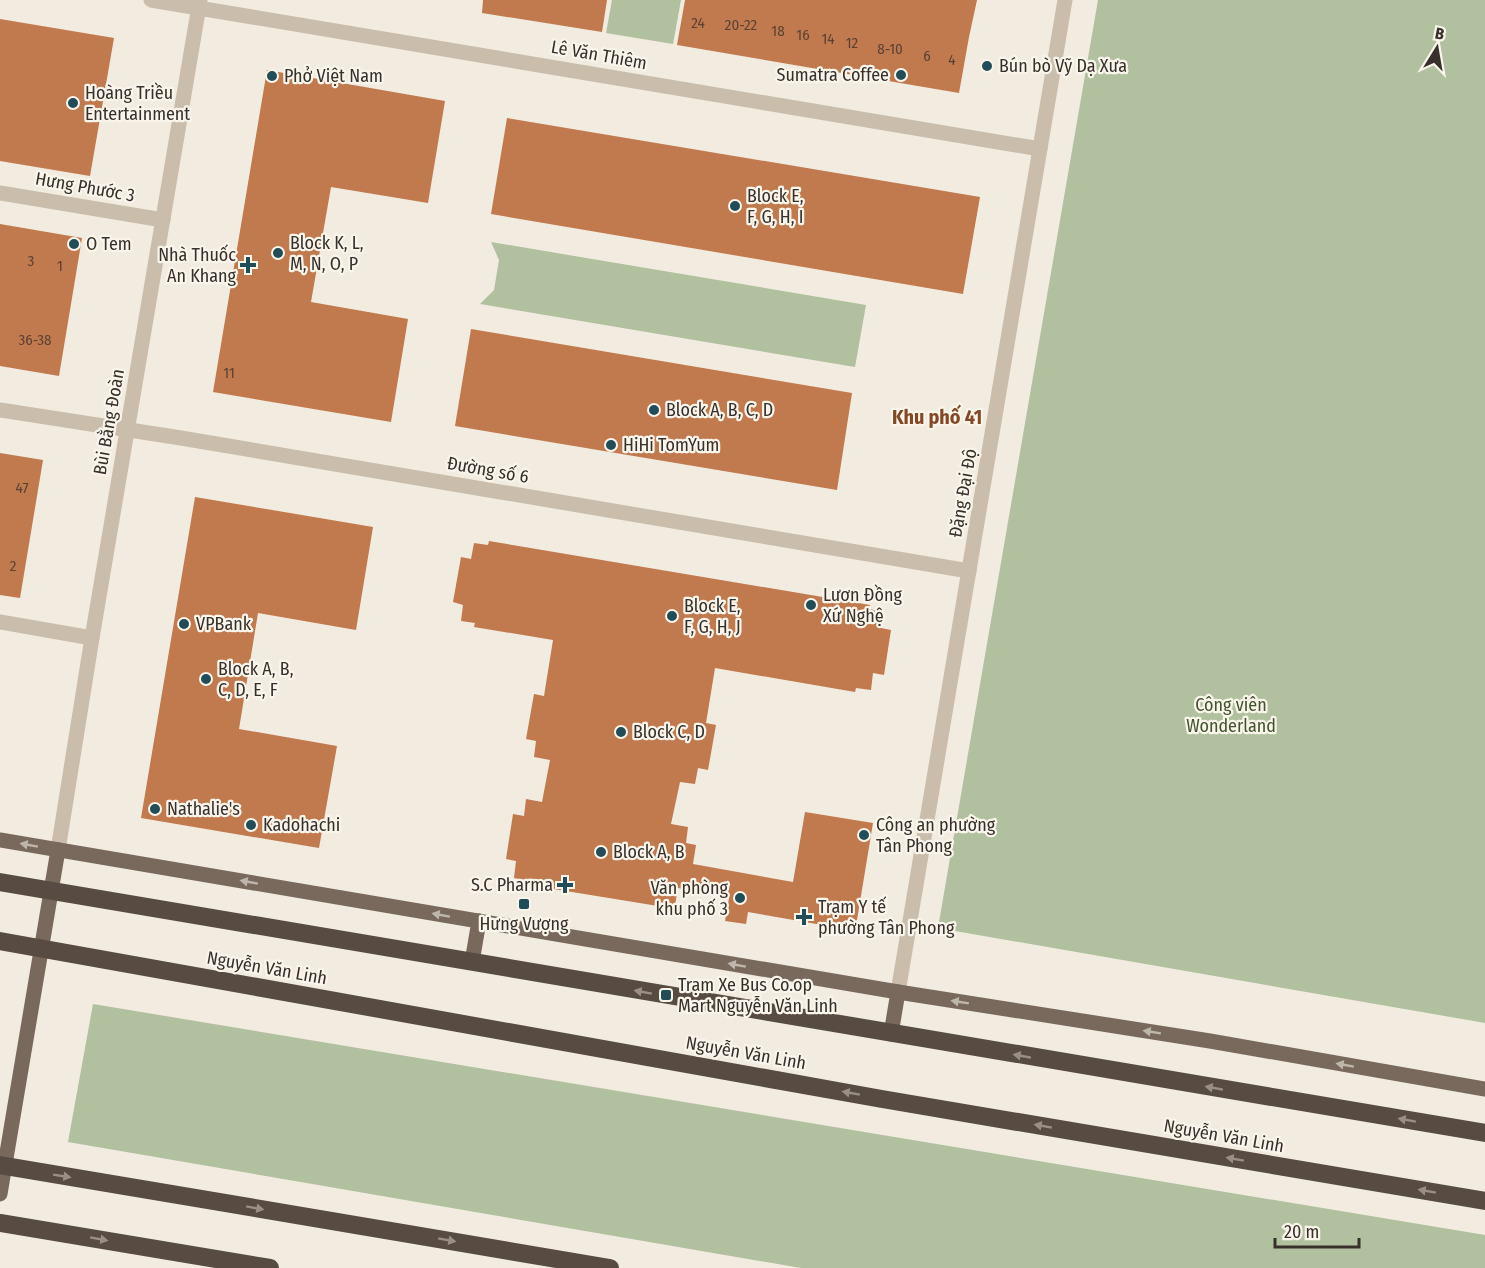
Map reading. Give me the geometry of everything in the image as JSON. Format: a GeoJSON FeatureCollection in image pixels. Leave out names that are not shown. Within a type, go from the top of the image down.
{"type":"FeatureCollection","features":[{"type":"Feature","properties":{"kind":"highway"},"geometry":{"type":"LineString","coordinates":[[0,882],[1485,1133]]}},
{"type":"Feature","properties":{"kind":"highway","name":"Nguyễn Văn Linh"},"geometry":{"type":"LineString","coordinates":[[0,941],[882,1099],[1485,1201]]}},
{"type":"Feature","properties":{"kind":"highway"},"geometry":{"type":"LineString","coordinates":[[2,1166],[610,1268]]}},
{"type":"Feature","properties":{"kind":"highway"},"geometry":{"type":"LineString","coordinates":[[0,1223],[270,1268]]}},
{"type":"Feature","properties":{"kind":"main road"},"geometry":{"type":"LineString","coordinates":[[0,840],[898,992],[1210,1041],[1485,1089]]}},
{"type":"Feature","properties":{"kind":"main road"},"geometry":{"type":"LineString","coordinates":[[0,1194],[2,1166],[58,850]]}},
{"type":"Feature","properties":{"kind":"main road"},"geometry":{"type":"LineString","coordinates":[[472,962],[479,921]]}},
{"type":"Feature","properties":{"kind":"main road"},"geometry":{"type":"LineString","coordinates":[[891,1034],[898,992]]}},
{"type":"Feature","properties":{"kind":"street","name":"Lê Văn Thiêm"},"geometry":{"type":"LineString","coordinates":[[152,0],[199,4],[1040,149]]}},
{"type":"Feature","properties":{"kind":"street","name":"Đặng Đại Độ"},"geometry":{"type":"LineString","coordinates":[[898,992],[1065,0]]}},
{"type":"Feature","properties":{"kind":"street","name":"Bùi Bằng Đoàn"},"geometry":{"type":"LineString","coordinates":[[58,850],[199,4]]}},
{"type":"Feature","properties":{"kind":"street","name":"Hưng Phước 3"},"geometry":{"type":"LineString","coordinates":[[0,193],[163,220]]}},
{"type":"Feature","properties":{"kind":"street","name":"Đường số 6"},"geometry":{"type":"LineString","coordinates":[[0,410],[969,571]]}},
{"type":"Feature","properties":{"kind":"street"},"geometry":{"type":"LineString","coordinates":[[0,622],[92,638]]}},
{"type":"Feature","properties":{"kind":"green space"},"geometry":{"type":"Polygon","coordinates":[[[612,0],[681,0],[673,44],[606,33],[612,0]]]}},
{"type":"Feature","properties":{"kind":"green space","name":"Công viên Wonderland"},"geometry":{"type":"Polygon","coordinates":[[[1098,0],[1485,0],[1485,1023],[938,928],[1098,0]]]}},
{"type":"Feature","properties":{"kind":"green space"},"geometry":{"type":"Polygon","coordinates":[[[491,242],[866,305],[855,367],[480,304],[494,290],[499,260],[491,242]]]}},
{"type":"Feature","properties":{"kind":"green space"},"geometry":{"type":"Polygon","coordinates":[[[93,1004],[1485,1235],[1485,1268],[801,1268],[68,1142],[93,1004]]]}},
{"type":"Feature","properties":{"kind":"building"},"geometry":{"type":"Polygon","coordinates":[[[483,0],[607,0],[602,32],[482,13],[483,0]]]}},
{"type":"Feature","properties":{"kind":"building"},"geometry":{"type":"Polygon","coordinates":[[[685,0],[977,0],[959,93],[677,45],[685,0]]]}},
{"type":"Feature","properties":{"kind":"building","name":"Hoàng Triều Entertainment"},"geometry":{"type":"Polygon","coordinates":[[[0,19],[114,38],[90,176],[0,161],[0,19]]]}},
{"type":"Feature","properties":{"kind":"building","name":"Block K, L, M, N, O, P"},"geometry":{"type":"Polygon","coordinates":[[[267,70],[445,101],[428,203],[331,187],[311,302],[408,319],[391,422],[213,392],[267,70]]]}},
{"type":"Feature","properties":{"kind":"building","name":"Block E, F, G, H, I"},"geometry":{"type":"Polygon","coordinates":[[[507,118],[980,197],[963,294],[491,214],[507,118]]]}},
{"type":"Feature","properties":{"kind":"building"},"geometry":{"type":"Polygon","coordinates":[[[0,224],[82,238],[59,376],[0,366],[0,224]]]}},
{"type":"Feature","properties":{"kind":"building","name":"Block A, B, C, D"},"geometry":{"type":"Polygon","coordinates":[[[471,329],[852,393],[837,490],[455,426],[471,329]]]}},
{"type":"Feature","properties":{"kind":"building"},"geometry":{"type":"Polygon","coordinates":[[[0,453],[43,460],[20,598],[0,595],[0,453]]]}},
{"type":"Feature","properties":{"kind":"building","name":"Block A, B, C, D, E, F"},"geometry":{"type":"Polygon","coordinates":[[[195,497],[373,527],[356,630],[258,613],[239,729],[337,746],[319,848],[141,818],[195,497]]]}},
{"type":"Feature","properties":{"kind":"building"},"geometry":{"type":"Polygon","coordinates":[[[489,541],[870,605],[869,609],[884,612],[881,628],[891,630],[884,675],[873,673],[871,690],[856,688],[855,692],[715,668],[706,723],[716,725],[708,770],[698,768],[695,784],[680,782],[671,824],[688,827],[686,843],[696,845],[693,864],[793,882],[805,812],[873,823],[857,920],[845,929],[748,912],[746,924],[725,921],[729,898],[678,888],[675,905],[659,902],[658,906],[529,885],[530,881],[514,878],[516,861],[506,859],[513,814],[524,816],[526,799],[542,802],[550,760],[534,757],[536,741],[526,739],[534,694],[544,696],[553,640],[474,627],[475,623],[461,621],[463,605],[453,602],[461,557],[471,559],[474,543],[488,545],[489,541]]]}},
{"type":"Feature","properties":{"kind":"place","name":"Bún bò Vỹ Dạ Xưa"},"geometry":{"type":"Point","coordinates":[987,66]}},
{"type":"Feature","properties":{"kind":"place","name":"Sumatra Coffee"},"geometry":{"type":"Point","coordinates":[901,75]}},
{"type":"Feature","properties":{"kind":"place","name":"Phở Việt Nam"},"geometry":{"type":"Point","coordinates":[272,76]}},
{"type":"Feature","properties":{"kind":"place","name":"Hoàng Triều Entertainment"},"geometry":{"type":"Point","coordinates":[73,103]}},
{"type":"Feature","properties":{"kind":"place","name":"Block E, F, G, H, I"},"geometry":{"type":"Point","coordinates":[735,206]}},
{"type":"Feature","properties":{"kind":"place","name":"O Tem"},"geometry":{"type":"Point","coordinates":[74,244]}},
{"type":"Feature","properties":{"kind":"place","name":"Block K, L, M, N, O, P"},"geometry":{"type":"Point","coordinates":[278,253]}},
{"type":"Feature","properties":{"kind":"place","name":"Nhà Thuốc An Khang"},"geometry":{"type":"Point","coordinates":[248,265]}},
{"type":"Feature","properties":{"kind":"place","name":"Block A, B, C, D"},"geometry":{"type":"Point","coordinates":[654,410]}},
{"type":"Feature","properties":{"kind":"place","name":"HiHi TomYum"},"geometry":{"type":"Point","coordinates":[611,445]}},
{"type":"Feature","properties":{"kind":"place","name":"Lươn Đồng Xứ Nghệ"},"geometry":{"type":"Point","coordinates":[811,605]}},
{"type":"Feature","properties":{"kind":"place","name":"Block E, F, G, H, J"},"geometry":{"type":"Point","coordinates":[672,616]}},
{"type":"Feature","properties":{"kind":"place","name":"VPBank"},"geometry":{"type":"Point","coordinates":[184,624]}},
{"type":"Feature","properties":{"kind":"place","name":"Block A, B, C, D, E, F"},"geometry":{"type":"Point","coordinates":[206,679]}},
{"type":"Feature","properties":{"kind":"place","name":"Block C, D"},"geometry":{"type":"Point","coordinates":[621,732]}},
{"type":"Feature","properties":{"kind":"place","name":"Nathalie's"},"geometry":{"type":"Point","coordinates":[155,809]}},
{"type":"Feature","properties":{"kind":"place","name":"Kadohachi"},"geometry":{"type":"Point","coordinates":[251,825]}},
{"type":"Feature","properties":{"kind":"place","name":"Công an phường Tân Phong"},"geometry":{"type":"Point","coordinates":[864,835]}},
{"type":"Feature","properties":{"kind":"place","name":"Block A, B"},"geometry":{"type":"Point","coordinates":[601,852]}},
{"type":"Feature","properties":{"kind":"place","name":"S.C Pharma"},"geometry":{"type":"Point","coordinates":[565,885]}},
{"type":"Feature","properties":{"kind":"place","name":"Văn phòng khu phố 3"},"geometry":{"type":"Point","coordinates":[740,898]}},
{"type":"Feature","properties":{"kind":"place","name":"Hưng Vượng"},"geometry":{"type":"Point","coordinates":[524,904]}},
{"type":"Feature","properties":{"kind":"place","name":"Trạm Y tế phường Tân Phong"},"geometry":{"type":"Point","coordinates":[804,917]}},
{"type":"Feature","properties":{"kind":"place","name":"Trạm Xe Bus Co.op Mart Nguyễn Văn Linh"},"geometry":{"type":"Point","coordinates":[666,995]}},
{"type":"Feature","properties":{"kind":"district","name":"Khu phố 41"},"geometry":{"type":"Point","coordinates":[937,417]}}]}
